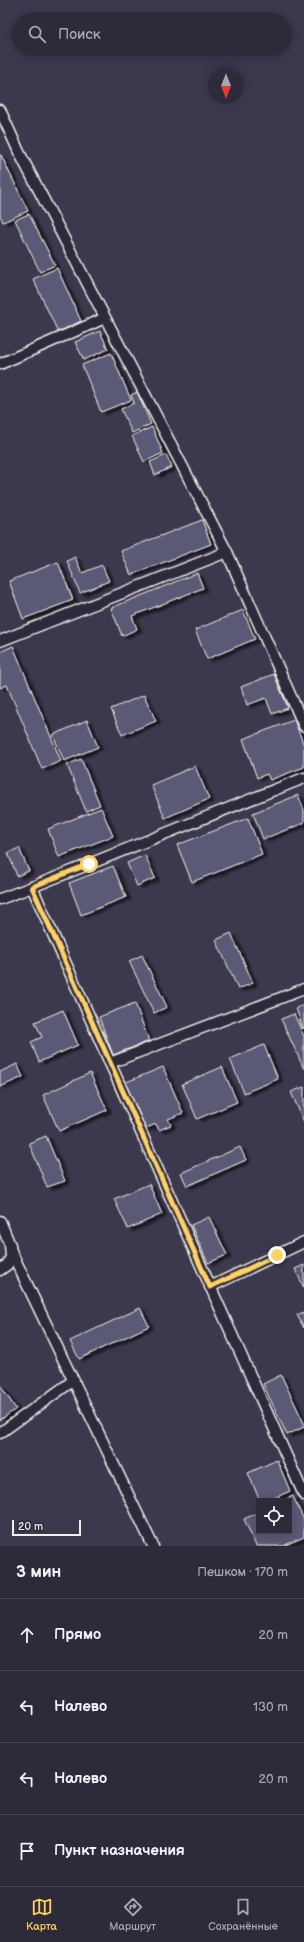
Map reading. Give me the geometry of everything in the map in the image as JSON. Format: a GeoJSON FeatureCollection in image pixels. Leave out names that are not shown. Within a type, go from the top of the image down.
{"type":"FeatureCollection","features":[{"type":"Feature","properties":{"kind":"lane"},"geometry":{"type":"LineString","coordinates":[[0,111],[19,152],[227,552],[304,726]]}},
{"type":"Feature","properties":{"kind":"lane"},"geometry":{"type":"LineString","coordinates":[[0,364],[105,318]]}},
{"type":"Feature","properties":{"kind":"lane"},"geometry":{"type":"LineString","coordinates":[[0,641],[227,552]]}},
{"type":"Feature","properties":{"kind":"lane"},"geometry":{"type":"LineString","coordinates":[[0,899],[304,778]]}},
{"type":"Feature","properties":{"kind":"lane"},"geometry":{"type":"LineString","coordinates":[[32,887],[210,1287],[300,1474],[304,1495]]}},
{"type":"Feature","properties":{"kind":"lane"},"geometry":{"type":"LineString","coordinates":[[110,1063],[304,990]]}},
{"type":"Feature","properties":{"kind":"lane"},"geometry":{"type":"LineString","coordinates":[[0,1221],[11,1251],[74,1380],[152,1546]]}},
{"type":"Feature","properties":{"kind":"lane"},"geometry":{"type":"LineString","coordinates":[[210,1287],[304,1242]]}},
{"type":"Feature","properties":{"kind":"lane"},"geometry":{"type":"LineString","coordinates":[[0,1270],[7,1265],[11,1251]]}},
{"type":"Feature","properties":{"kind":"lane"},"geometry":{"type":"LineString","coordinates":[[0,1433],[74,1380]]}},
{"type":"Feature","properties":{"kind":"building"},"geometry":{"type":"Polygon","coordinates":[[[0,155],[28,211],[3,222],[0,215],[0,155]]]}},
{"type":"Feature","properties":{"kind":"building"},"geometry":{"type":"Polygon","coordinates":[[[29,214],[55,265],[40,272],[15,220],[29,214]]]}},
{"type":"Feature","properties":{"kind":"building"},"geometry":{"type":"Polygon","coordinates":[[[57,268],[81,321],[58,332],[33,279],[57,268]]]}},
{"type":"Feature","properties":{"kind":"building"},"geometry":{"type":"Polygon","coordinates":[[[100,331],[108,349],[84,360],[75,342],[100,331]]]}},
{"type":"Feature","properties":{"kind":"building"},"geometry":{"type":"Polygon","coordinates":[[[111,353],[131,400],[101,412],[82,365],[111,353]]]}},
{"type":"Feature","properties":{"kind":"building"},"geometry":{"type":"Polygon","coordinates":[[[137,392],[151,424],[132,433],[121,409],[134,403],[131,395],[137,392]]]}},
{"type":"Feature","properties":{"kind":"building"},"geometry":{"type":"Polygon","coordinates":[[[152,427],[163,453],[144,462],[132,436],[152,427]]]}},
{"type":"Feature","properties":{"kind":"building"},"geometry":{"type":"Polygon","coordinates":[[[166,455],[172,467],[155,475],[150,462],[166,455]]]}},
{"type":"Feature","properties":{"kind":"building"},"geometry":{"type":"Polygon","coordinates":[[[202,520],[211,544],[131,575],[121,551],[202,520]]]}},
{"type":"Feature","properties":{"kind":"building"},"geometry":{"type":"Polygon","coordinates":[[[75,557],[82,573],[102,565],[109,581],[80,593],[67,561],[75,557]]]}},
{"type":"Feature","properties":{"kind":"building"},"geometry":{"type":"Polygon","coordinates":[[[58,562],[73,600],[23,619],[9,581],[58,562]]]}},
{"type":"Feature","properties":{"kind":"building"},"geometry":{"type":"Polygon","coordinates":[[[197,573],[203,588],[132,616],[137,629],[122,636],[111,608],[197,573]]]}},
{"type":"Feature","properties":{"kind":"building"},"geometry":{"type":"Polygon","coordinates":[[[243,610],[255,639],[207,659],[195,630],[243,610]]]}},
{"type":"Feature","properties":{"kind":"building"},"geometry":{"type":"Polygon","coordinates":[[[13,646],[61,761],[42,769],[7,685],[0,688],[0,652],[13,646]]]}},
{"type":"Feature","properties":{"kind":"building"},"geometry":{"type":"Polygon","coordinates":[[[274,674],[288,708],[272,714],[266,698],[247,705],[241,687],[274,674]]]}},
{"type":"Feature","properties":{"kind":"building"},"geometry":{"type":"Polygon","coordinates":[[[144,695],[156,721],[122,735],[111,709],[144,695]]]}},
{"type":"Feature","properties":{"kind":"building"},"geometry":{"type":"Polygon","coordinates":[[[87,720],[98,747],[64,761],[53,735],[87,720]]]}},
{"type":"Feature","properties":{"kind":"building"},"geometry":{"type":"Polygon","coordinates":[[[294,720],[304,745],[304,767],[270,780],[267,774],[257,778],[243,739],[294,720]]]}},
{"type":"Feature","properties":{"kind":"building"},"geometry":{"type":"Polygon","coordinates":[[[81,759],[100,805],[86,811],[67,765],[81,759]]]}},
{"type":"Feature","properties":{"kind":"building"},"geometry":{"type":"Polygon","coordinates":[[[195,766],[209,799],[165,818],[151,785],[195,766]]]}},
{"type":"Feature","properties":{"kind":"building"},"geometry":{"type":"Polygon","coordinates":[[[298,795],[304,810],[304,823],[263,839],[253,813],[298,795]]]}},
{"type":"Feature","properties":{"kind":"building"},"geometry":{"type":"Polygon","coordinates":[[[101,808],[113,836],[59,857],[48,829],[101,808]]]}},
{"type":"Feature","properties":{"kind":"building"},"geometry":{"type":"Polygon","coordinates":[[[248,818],[262,854],[192,882],[177,845],[248,818]]]}},
{"type":"Feature","properties":{"kind":"building"},"geometry":{"type":"Polygon","coordinates":[[[19,848],[29,871],[17,876],[8,853],[19,848]]]}},
{"type":"Feature","properties":{"kind":"building"},"geometry":{"type":"Polygon","coordinates":[[[145,855],[155,878],[137,886],[127,863],[145,855]]]}},
{"type":"Feature","properties":{"kind":"building"},"geometry":{"type":"Polygon","coordinates":[[[113,866],[126,897],[81,915],[69,883],[113,866]]]}},
{"type":"Feature","properties":{"kind":"building"},"geometry":{"type":"Polygon","coordinates":[[[231,933],[253,983],[238,989],[216,940],[231,933]]]}},
{"type":"Feature","properties":{"kind":"building"},"geometry":{"type":"Polygon","coordinates":[[[142,955],[167,1007],[154,1013],[129,961],[142,955]]]}},
{"type":"Feature","properties":{"kind":"building"},"geometry":{"type":"Polygon","coordinates":[[[135,1003],[149,1041],[113,1055],[99,1017],[135,1003]]]}},
{"type":"Feature","properties":{"kind":"building"},"geometry":{"type":"Polygon","coordinates":[[[304,1005],[304,1028],[303,1029],[296,1008],[304,1005]]]}},
{"type":"Feature","properties":{"kind":"building"},"geometry":{"type":"Polygon","coordinates":[[[63,1010],[78,1045],[39,1062],[31,1042],[42,1037],[35,1022],[63,1010]]]}},
{"type":"Feature","properties":{"kind":"building"},"geometry":{"type":"Polygon","coordinates":[[[294,1014],[304,1036],[304,1069],[281,1019],[294,1014]]]}},
{"type":"Feature","properties":{"kind":"building"},"geometry":{"type":"Polygon","coordinates":[[[264,1045],[278,1079],[244,1093],[230,1059],[264,1045]]]}},
{"type":"Feature","properties":{"kind":"building"},"geometry":{"type":"Polygon","coordinates":[[[17,1064],[23,1077],[0,1087],[0,1072],[17,1064]]]}},
{"type":"Feature","properties":{"kind":"building"},"geometry":{"type":"Polygon","coordinates":[[[163,1067],[183,1113],[168,1119],[171,1125],[159,1130],[156,1124],[144,1129],[124,1083],[163,1067]]]}},
{"type":"Feature","properties":{"kind":"building"},"geometry":{"type":"Polygon","coordinates":[[[222,1067],[237,1102],[197,1119],[182,1084],[222,1067]]]}},
{"type":"Feature","properties":{"kind":"building"},"geometry":{"type":"Polygon","coordinates":[[[90,1073],[107,1110],[59,1131],[43,1095],[90,1073]]]}},
{"type":"Feature","properties":{"kind":"building"},"geometry":{"type":"Polygon","coordinates":[[[304,1087],[304,1122],[291,1092],[304,1087]]]}},
{"type":"Feature","properties":{"kind":"building"},"geometry":{"type":"Polygon","coordinates":[[[46,1136],[65,1181],[47,1187],[29,1143],[46,1136]]]}},
{"type":"Feature","properties":{"kind":"building"},"geometry":{"type":"Polygon","coordinates":[[[240,1147],[246,1160],[187,1186],[181,1173],[240,1147]]]}},
{"type":"Feature","properties":{"kind":"building"},"geometry":{"type":"Polygon","coordinates":[[[149,1184],[162,1214],[128,1229],[114,1199],[149,1184]]]}},
{"type":"Feature","properties":{"kind":"building"},"geometry":{"type":"Polygon","coordinates":[[[209,1217],[227,1255],[208,1263],[191,1225],[209,1217]]]}},
{"type":"Feature","properties":{"kind":"building"},"geometry":{"type":"Polygon","coordinates":[[[304,1265],[304,1288],[295,1269],[304,1265]]]}},
{"type":"Feature","properties":{"kind":"building"},"geometry":{"type":"Polygon","coordinates":[[[140,1308],[149,1326],[79,1359],[70,1341],[140,1308]]]}},
{"type":"Feature","properties":{"kind":"building"},"geometry":{"type":"Polygon","coordinates":[[[304,1312],[304,1328],[297,1315],[304,1312]]]}},
{"type":"Feature","properties":{"kind":"building"},"geometry":{"type":"Polygon","coordinates":[[[281,1375],[304,1423],[304,1427],[287,1435],[263,1384],[281,1375]]]}},
{"type":"Feature","properties":{"kind":"building"},"geometry":{"type":"Polygon","coordinates":[[[0,1385],[16,1409],[0,1420],[0,1385]]]}},
{"type":"Feature","properties":{"kind":"building"},"geometry":{"type":"Polygon","coordinates":[[[277,1460],[290,1491],[275,1498],[259,1498],[248,1473],[277,1460]]]}},
{"type":"Feature","properties":{"kind":"building"},"geometry":{"type":"Polygon","coordinates":[[[293,1496],[304,1520],[304,1537],[283,1546],[256,1546],[244,1519],[256,1513],[256,1534],[292,1534],[292,1498],[289,1498],[293,1496]]]}},
{"type":"Feature","properties":{"kind":"route"},"geometry":{"type":"LineString","coordinates":[[89,864],[32,887],[210,1287],[277,1255]]}}]}
